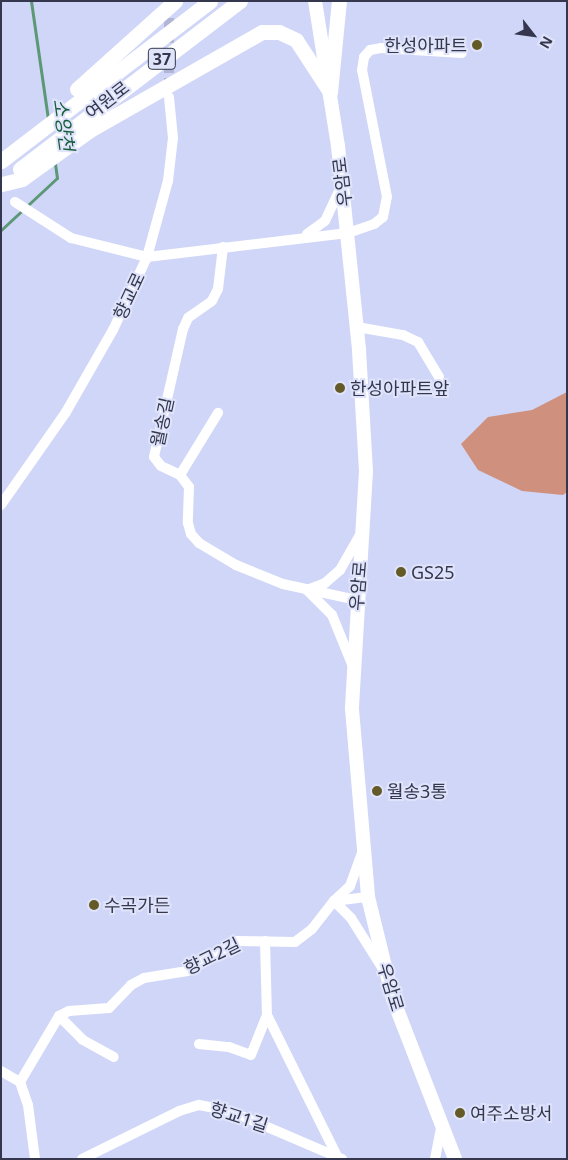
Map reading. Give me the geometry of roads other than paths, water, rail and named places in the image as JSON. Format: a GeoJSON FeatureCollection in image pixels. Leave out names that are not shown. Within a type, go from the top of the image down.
{"type":"FeatureCollection","features":[{"type":"Feature","properties":{"kind":"highway"},"geometry":{"type":"LineString","coordinates":[[1,160],[14,144],[78,94],[175,1]]}},
{"type":"Feature","properties":{"kind":"highway","name":"여원로"},"geometry":{"type":"LineString","coordinates":[[78,94],[210,1]]}},
{"type":"Feature","properties":{"kind":"highway","name":"여원로"},"geometry":{"type":"LineString","coordinates":[[2,184],[87,124],[240,1]]}},
{"type":"Feature","properties":{"kind":"highway"},"geometry":{"type":"LineString","coordinates":[[330,92],[339,1]]}},
{"type":"Feature","properties":{"kind":"highway"},"geometry":{"type":"LineString","coordinates":[[87,124],[262,32],[270,31],[288,35],[302,46],[330,92]]}},
{"type":"Feature","properties":{"kind":"main road","name":"우암로"},"geometry":{"type":"LineString","coordinates":[[315,1],[330,92],[348,233],[357,327],[366,471],[353,666],[352,709],[368,896],[384,970],[456,1159]]}},
{"type":"Feature","properties":{"kind":"street","name":"향교로"},"geometry":{"type":"LineString","coordinates":[[1,505],[36,458],[76,395],[113,330],[147,257],[298,237],[348,233],[374,224],[387,207],[377,136],[362,70],[364,58],[370,50],[381,48],[462,53]]}},
{"type":"Feature","properties":{"kind":"street"},"geometry":{"type":"LineString","coordinates":[[15,202],[61,233],[147,257],[169,171],[173,138],[169,98]]}},
{"type":"Feature","properties":{"kind":"street"},"geometry":{"type":"LineString","coordinates":[[298,237],[315,231],[325,221],[342,184]]}},
{"type":"Feature","properties":{"kind":"street","name":"월송길"},"geometry":{"type":"LineString","coordinates":[[180,475],[161,466],[154,457],[183,329],[188,318],[212,301],[218,289],[223,247]]}},
{"type":"Feature","properties":{"kind":"street"},"geometry":{"type":"LineString","coordinates":[[357,327],[403,335],[418,342],[439,378]]}},
{"type":"Feature","properties":{"kind":"street"},"geometry":{"type":"LineString","coordinates":[[218,412],[180,475],[191,495],[188,522],[191,534],[200,543],[236,565],[307,590],[357,600]]}},
{"type":"Feature","properties":{"kind":"street"},"geometry":{"type":"LineString","coordinates":[[307,590],[325,583],[340,570],[363,527]]}},
{"type":"Feature","properties":{"kind":"street"},"geometry":{"type":"LineString","coordinates":[[307,590],[332,615],[353,666]]}},
{"type":"Feature","properties":{"kind":"street","name":"향교2길"},"geometry":{"type":"LineString","coordinates":[[59,1016],[78,1009],[108,1008],[132,984],[144,978],[187,971],[236,941],[295,942],[304,938],[334,901],[350,886],[363,847]]}},
{"type":"Feature","properties":{"kind":"street"},"geometry":{"type":"LineString","coordinates":[[334,901],[368,896]]}},
{"type":"Feature","properties":{"kind":"street"},"geometry":{"type":"LineString","coordinates":[[334,901],[351,918],[384,970]]}},
{"type":"Feature","properties":{"kind":"street"},"geometry":{"type":"LineString","coordinates":[[199,1044],[229,1047],[251,1055],[267,1015],[265,941]]}},
{"type":"Feature","properties":{"kind":"street"},"geometry":{"type":"LineString","coordinates":[[267,1015],[339,1158]]}},
{"type":"Feature","properties":{"kind":"street"},"geometry":{"type":"LineString","coordinates":[[20,1082],[59,1016],[83,1040],[114,1057]]}},
{"type":"Feature","properties":{"kind":"street"},"geometry":{"type":"LineString","coordinates":[[1,1071],[20,1082],[28,1105],[35,1159]]}},
{"type":"Feature","properties":{"kind":"street","name":"향교1길"},"geometry":{"type":"LineString","coordinates":[[82,1159],[179,1111],[199,1105],[230,1111],[339,1158]]}},
{"type":"Feature","properties":{"kind":"street"},"geometry":{"type":"LineString","coordinates":[[435,1159],[442,1122]]}},
{"type":"Feature","properties":{"kind":"waterway","name":"소양천"},"geometry":{"type":"LineString","coordinates":[[31,1],[48,119]]}},
{"type":"Feature","properties":{"kind":"waterway","name":"소양천"},"geometry":{"type":"LineString","coordinates":[[1,230],[57,178],[55,163]]}},
{"type":"Feature","properties":{"kind":"tunnel"},"geometry":{"type":"LineString","coordinates":[[169,3],[169,89]]}},
{"type":"Feature","properties":{"kind":"place","name":"한성아파트"},"geometry":{"type":"Point","coordinates":[477,45]}},
{"type":"Feature","properties":{"kind":"place","name":"한성아파트앞"},"geometry":{"type":"Point","coordinates":[340,388]}},
{"type":"Feature","properties":{"kind":"place","name":"GS25"},"geometry":{"type":"Point","coordinates":[401,572]}},
{"type":"Feature","properties":{"kind":"place","name":"월송3통"},"geometry":{"type":"Point","coordinates":[377,791]}},
{"type":"Feature","properties":{"kind":"place","name":"수곡가든"},"geometry":{"type":"Point","coordinates":[94,905]}},
{"type":"Feature","properties":{"kind":"place","name":"여주소방서"},"geometry":{"type":"Point","coordinates":[460,1113]}}]}
